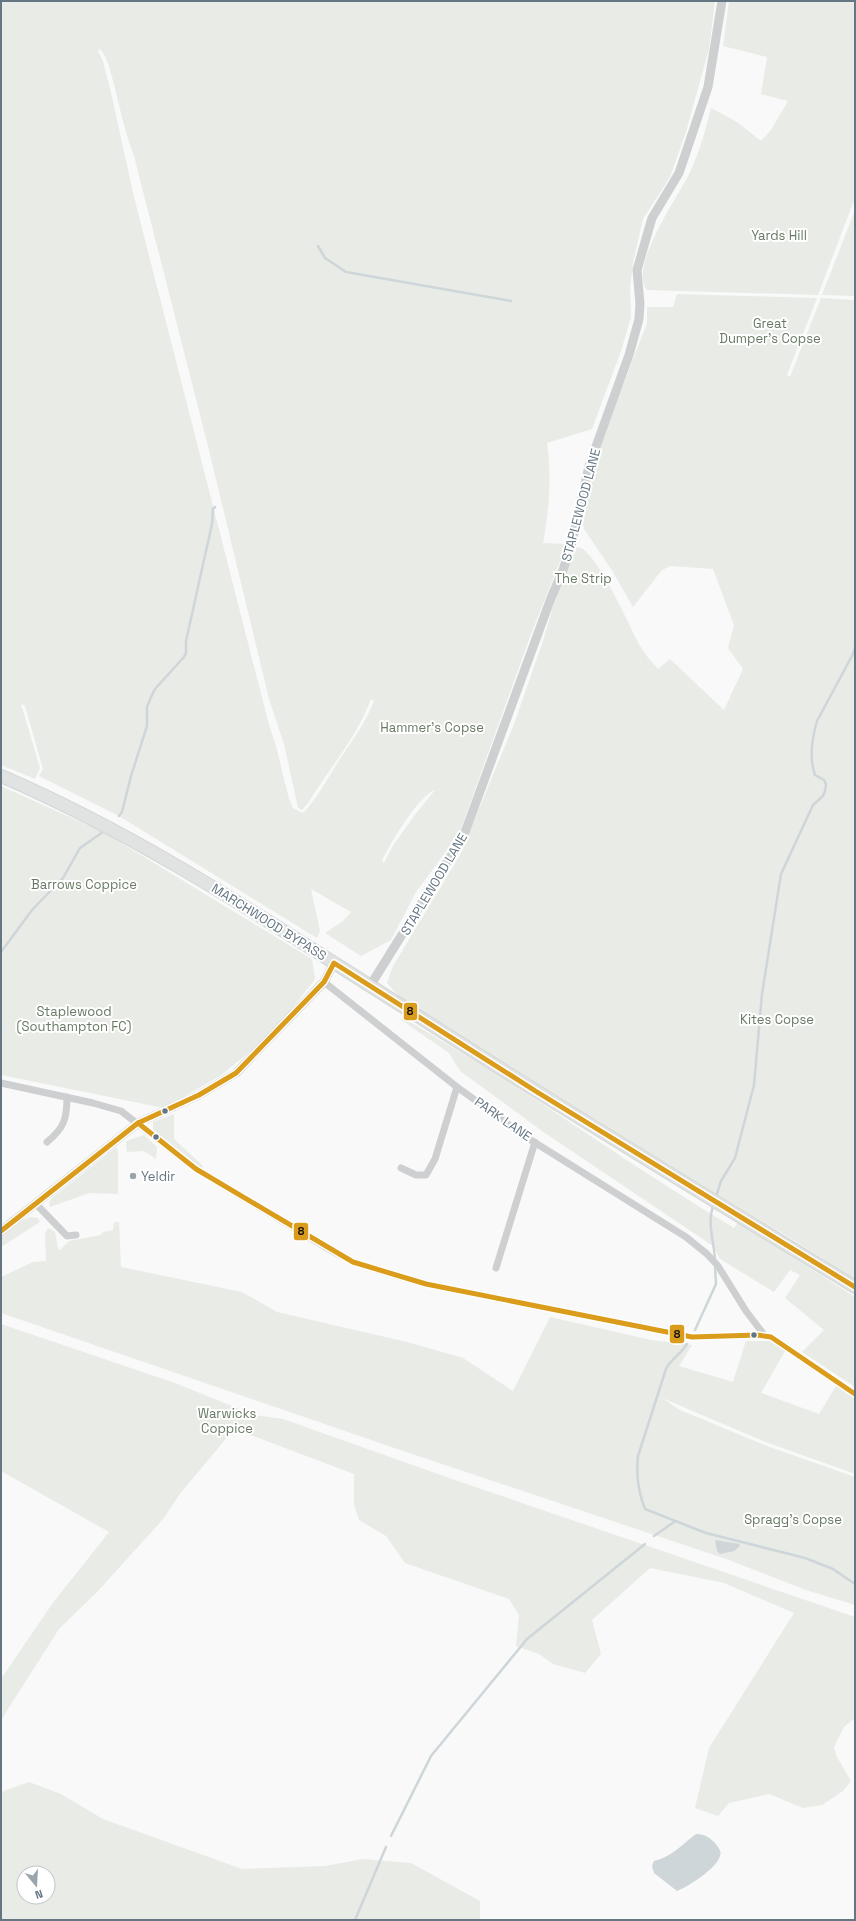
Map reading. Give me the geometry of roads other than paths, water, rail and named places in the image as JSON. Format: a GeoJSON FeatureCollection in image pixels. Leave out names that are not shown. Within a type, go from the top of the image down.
{"type":"FeatureCollection","features":[{"type":"Feature","properties":{"kind":"main road","name":"MARCHWOOD BYPASS"},"geometry":{"type":"LineString","coordinates":[[1,776],[37,791],[124,836],[212,886],[537,1092],[855,1287]]}},
{"type":"Feature","properties":{"kind":"street","name":"STAPLEWOOD LANE"},"geometry":{"type":"LineString","coordinates":[[370,986],[464,836],[551,598],[563,570],[574,535],[589,466],[629,355],[639,320],[640,304],[637,270],[652,218],[679,173],[708,87],[722,1]]}},
{"type":"Feature","properties":{"kind":"street"},"geometry":{"type":"LineString","coordinates":[[1,1231],[138,1123],[199,1095],[236,1073],[324,982],[334,963]]}},
{"type":"Feature","properties":{"kind":"street","name":"PARK LANE"},"geometry":{"type":"LineString","coordinates":[[324,982],[457,1087],[535,1142],[686,1237],[718,1266],[746,1311],[765,1336]]}},
{"type":"Feature","properties":{"kind":"street"},"geometry":{"type":"LineString","coordinates":[[1,1083],[109,1106],[121,1111],[202,1173],[332,1252],[353,1262],[384,1272],[484,1296],[692,1337],[765,1336],[776,1340],[855,1394]]}},
{"type":"Feature","properties":{"kind":"street"},"geometry":{"type":"LineString","coordinates":[[401,1168],[416,1176],[426,1175],[435,1159],[457,1087]]}},
{"type":"Feature","properties":{"kind":"street"},"geometry":{"type":"LineString","coordinates":[[46,1142],[61,1129],[65,1118],[67,1097]]}},
{"type":"Feature","properties":{"kind":"street"},"geometry":{"type":"LineString","coordinates":[[496,1268],[535,1142]]}},
{"type":"Feature","properties":{"kind":"street"},"geometry":{"type":"LineString","coordinates":[[36,1204],[67,1236],[76,1235]]}},
{"type":"Feature","properties":{"kind":"waterway"},"geometry":{"type":"LineString","coordinates":[[318,246],[325,258],[346,272],[511,301]]}},
{"type":"Feature","properties":{"kind":"waterway"},"geometry":{"type":"LineString","coordinates":[[119,816],[122,812],[131,776],[147,726],[147,707],[151,697],[155,689],[186,653],[186,641],[212,524],[213,509],[215,507]]}},
{"type":"Feature","properties":{"kind":"waterway"},"geometry":{"type":"LineString","coordinates":[[716,1197],[721,1181],[735,1158],[754,1085],[762,994],[781,874],[813,805],[823,796],[825,791],[826,784],[824,780],[815,775],[812,762],[812,748],[815,728],[817,721],[853,654],[855,647]]}},
{"type":"Feature","properties":{"kind":"waterway"},"geometry":{"type":"LineString","coordinates":[[1,952],[32,910],[63,878],[80,848],[103,832]]}},
{"type":"Feature","properties":{"kind":"waterway"},"geometry":{"type":"LineString","coordinates":[[713,1206],[711,1212],[711,1226],[715,1260]]}},
{"type":"Feature","properties":{"kind":"waterway"},"geometry":{"type":"LineString","coordinates":[[695,1330],[716,1284],[715,1267]]}},
{"type":"Feature","properties":{"kind":"waterway"},"geometry":{"type":"LineString","coordinates":[[687,1344],[666,1369],[638,1456],[638,1483],[645,1509],[706,1533],[805,1558],[833,1569],[855,1584]]}},
{"type":"Feature","properties":{"kind":"waterway"},"geometry":{"type":"LineString","coordinates":[[654,1536],[674,1522]]}},
{"type":"Feature","properties":{"kind":"waterway"},"geometry":{"type":"LineString","coordinates":[[391,1836],[431,1756],[527,1639],[645,1544]]}},
{"type":"Feature","properties":{"kind":"waterway"},"geometry":{"type":"LineString","coordinates":[[355,1920],[386,1847]]}},
{"type":"Feature","properties":{"kind":"place","name":"Yeldir"},"geometry":{"type":"Point","coordinates":[133,1176]}},
{"type":"Feature","properties":{"kind":"park label","name":"Yards Hill"},"geometry":{"type":"Point","coordinates":[779,235]}},
{"type":"Feature","properties":{"kind":"park label","name":"Great Dumper's Copse"},"geometry":{"type":"Point","coordinates":[770,330]}},
{"type":"Feature","properties":{"kind":"park label","name":"The Strip"},"geometry":{"type":"Point","coordinates":[583,578]}},
{"type":"Feature","properties":{"kind":"park label","name":"Hammer's Copse"},"geometry":{"type":"Point","coordinates":[432,727]}},
{"type":"Feature","properties":{"kind":"park label","name":"Barrows Coppice"},"geometry":{"type":"Point","coordinates":[84,884]}},
{"type":"Feature","properties":{"kind":"park label","name":"Staplewood (Southampton FC)"},"geometry":{"type":"Point","coordinates":[74,1018]}},
{"type":"Feature","properties":{"kind":"park label","name":"Kites Copse"},"geometry":{"type":"Point","coordinates":[777,1019]}},
{"type":"Feature","properties":{"kind":"park label","name":"Warwicks Coppice"},"geometry":{"type":"Point","coordinates":[227,1420]}},
{"type":"Feature","properties":{"kind":"park label","name":"Spragg's Copse"},"geometry":{"type":"Point","coordinates":[793,1519]}}]}
